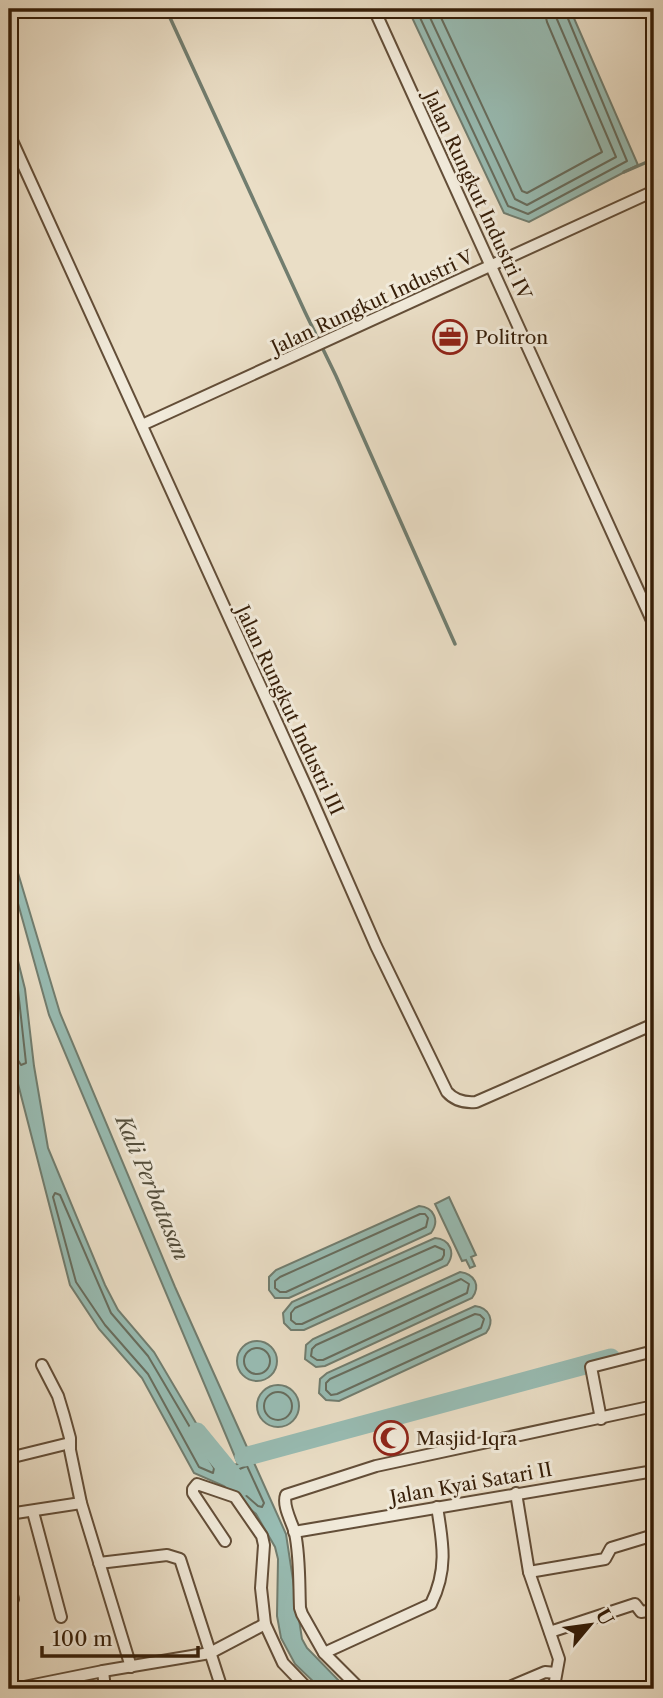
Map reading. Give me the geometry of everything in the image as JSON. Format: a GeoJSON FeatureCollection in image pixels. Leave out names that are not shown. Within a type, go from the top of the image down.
{"type":"FeatureCollection","features":[{"type":"Feature","properties":{"kind":"street","name":"Jalan Rungkut Industri IV"},"geometry":{"type":"LineString","coordinates":[[374,9],[654,625]]}},
{"type":"Feature","properties":{"kind":"street","name":"Jalan Rungkut Industri III"},"geometry":{"type":"LineString","coordinates":[[9,134],[382,958],[447,1093],[456,1100],[468,1103],[486,1099],[654,1024]]}},
{"type":"Feature","properties":{"kind":"street","name":"Jalan Rungkut Industri V"},"geometry":{"type":"LineString","coordinates":[[142,425],[654,191]]}},
{"type":"Feature","properties":{"kind":"street"},"geometry":{"type":"LineString","coordinates":[[601,1419],[590,1367],[654,1351]]}},
{"type":"Feature","properties":{"kind":"street"},"geometry":{"type":"LineString","coordinates":[[42,1365],[58,1396],[70,1438],[81,1503],[131,1667]]}},
{"type":"Feature","properties":{"kind":"street"},"geometry":{"type":"LineString","coordinates":[[360,1689],[324,1653],[300,1608],[298,1557],[294,1532],[284,1501],[286,1495],[376,1466],[654,1406]]}},
{"type":"Feature","properties":{"kind":"street"},"geometry":{"type":"LineString","coordinates":[[9,1458],[70,1443]]}},
{"type":"Feature","properties":{"kind":"street","name":"Jalan Kyai Satari II"},"geometry":{"type":"LineString","coordinates":[[294,1532],[654,1471]]}},
{"type":"Feature","properties":{"kind":"street"},"geometry":{"type":"LineString","coordinates":[[225,1541],[193,1493],[197,1484],[235,1497],[262,1536],[264,1545],[261,1588],[265,1624],[284,1663],[308,1689]]}},
{"type":"Feature","properties":{"kind":"street"},"geometry":{"type":"LineString","coordinates":[[516,1493],[529,1572],[559,1659],[556,1689]]}},
{"type":"Feature","properties":{"kind":"street"},"geometry":{"type":"LineString","coordinates":[[9,1514],[81,1503]]}},
{"type":"Feature","properties":{"kind":"street"},"geometry":{"type":"LineString","coordinates":[[324,1653],[431,1604],[440,1583],[444,1555],[437,1507]]}},
{"type":"Feature","properties":{"kind":"street"},"geometry":{"type":"LineString","coordinates":[[33,1512],[61,1617]]}},
{"type":"Feature","properties":{"kind":"street"},"geometry":{"type":"LineString","coordinates":[[529,1572],[605,1559],[611,1548],[654,1535]]}},
{"type":"Feature","properties":{"kind":"street"},"geometry":{"type":"LineString","coordinates":[[99,1563],[167,1555],[180,1559],[222,1689]]}},
{"type":"Feature","properties":{"kind":"street"},"geometry":{"type":"LineString","coordinates":[[9,1584],[13,1599]]}},
{"type":"Feature","properties":{"kind":"street"},"geometry":{"type":"LineString","coordinates":[[550,1632],[635,1604],[641,1612],[654,1610]]}},
{"type":"Feature","properties":{"kind":"street"},"geometry":{"type":"LineString","coordinates":[[14,1689],[210,1653],[265,1624]]}},
{"type":"Feature","properties":{"kind":"street"},"geometry":{"type":"LineString","coordinates":[[103,1671],[105,1689]]}},
{"type":"Feature","properties":{"kind":"street"},"geometry":{"type":"LineString","coordinates":[[505,1689],[545,1672],[556,1672]]}},
{"type":"Feature","properties":{"kind":"water"},"geometry":{"type":"Polygon","coordinates":[[[408,9],[570,9],[638,165],[529,222],[504,213],[408,9]]]}},
{"type":"Feature","properties":{"kind":"water","name":"Kali Perbatasan"},"geometry":{"type":"Polygon","coordinates":[[[9,843],[60,1013],[175,1287],[286,1534],[302,1639],[307,1648],[347,1689],[321,1689],[295,1664],[281,1638],[277,1616],[278,1559],[275,1547],[256,1514],[224,1486],[194,1473],[142,1378],[99,1329],[70,1285],[9,1049],[9,925],[25,989],[34,1066],[48,1148],[105,1285],[118,1310],[154,1352],[222,1467],[238,1464],[49,1015],[9,871],[9,843]]]}},
{"type":"Feature","properties":{"kind":"water"},"geometry":{"type":"Polygon","coordinates":[[[449,1197],[476,1255],[471,1257],[475,1266],[470,1268],[466,1260],[462,1261],[435,1204],[449,1197]]]}},
{"type":"Feature","properties":{"kind":"water"},"geometry":{"type":"Polygon","coordinates":[[[419,1206],[434,1215],[435,1224],[431,1233],[289,1298],[275,1298],[269,1290],[269,1277],[276,1270],[419,1206]]]}},
{"type":"Feature","properties":{"kind":"water"},"geometry":{"type":"Polygon","coordinates":[[[435,1238],[450,1247],[451,1256],[447,1265],[304,1330],[291,1330],[284,1323],[283,1313],[292,1302],[435,1238]]]}},
{"type":"Feature","properties":{"kind":"water"},"geometry":{"type":"Polygon","coordinates":[[[460,1272],[475,1281],[476,1289],[472,1298],[325,1366],[316,1367],[305,1359],[306,1345],[313,1339],[460,1272]]]}},
{"type":"Feature","properties":{"kind":"water"},"geometry":{"type":"Polygon","coordinates":[[[475,1306],[484,1309],[490,1316],[486,1333],[339,1401],[326,1400],[319,1393],[320,1379],[327,1373],[475,1306]]]}},
{"type":"Feature","properties":{"kind":"water"},"geometry":{"type":"Polygon","coordinates":[[[257,1341],[265,1342],[271,1347],[276,1353],[276,1369],[271,1375],[265,1380],[257,1381],[249,1380],[243,1375],[238,1369],[237,1361],[238,1353],[243,1347],[249,1342],[257,1341]]]}},
{"type":"Feature","properties":{"kind":"water"},"geometry":{"type":"Polygon","coordinates":[[[278,1385],[293,1391],[299,1406],[293,1421],[278,1427],[263,1421],[257,1406],[263,1391],[278,1385]]]}},
{"type":"Feature","properties":{"kind":"waterway"},"geometry":{"type":"LineString","coordinates":[[166,9],[336,376],[455,644]]}},
{"type":"Feature","properties":{"kind":"waterway"},"geometry":{"type":"LineString","coordinates":[[624,172],[654,159]]}},
{"type":"Feature","properties":{"kind":"waterway"},"geometry":{"type":"LineString","coordinates":[[244,1457],[611,1358]]}},
{"type":"Feature","properties":{"kind":"waterway","name":"Kali Perbatasan"},"geometry":{"type":"LineString","coordinates":[[197,1432],[242,1487]]}},
{"type":"Feature","properties":{"kind":"place","name":"Politron"},"geometry":{"type":"Point","coordinates":[450,337]}},
{"type":"Feature","properties":{"kind":"place","name":"Masjid Iqra"},"geometry":{"type":"Point","coordinates":[391,1438]}}]}
